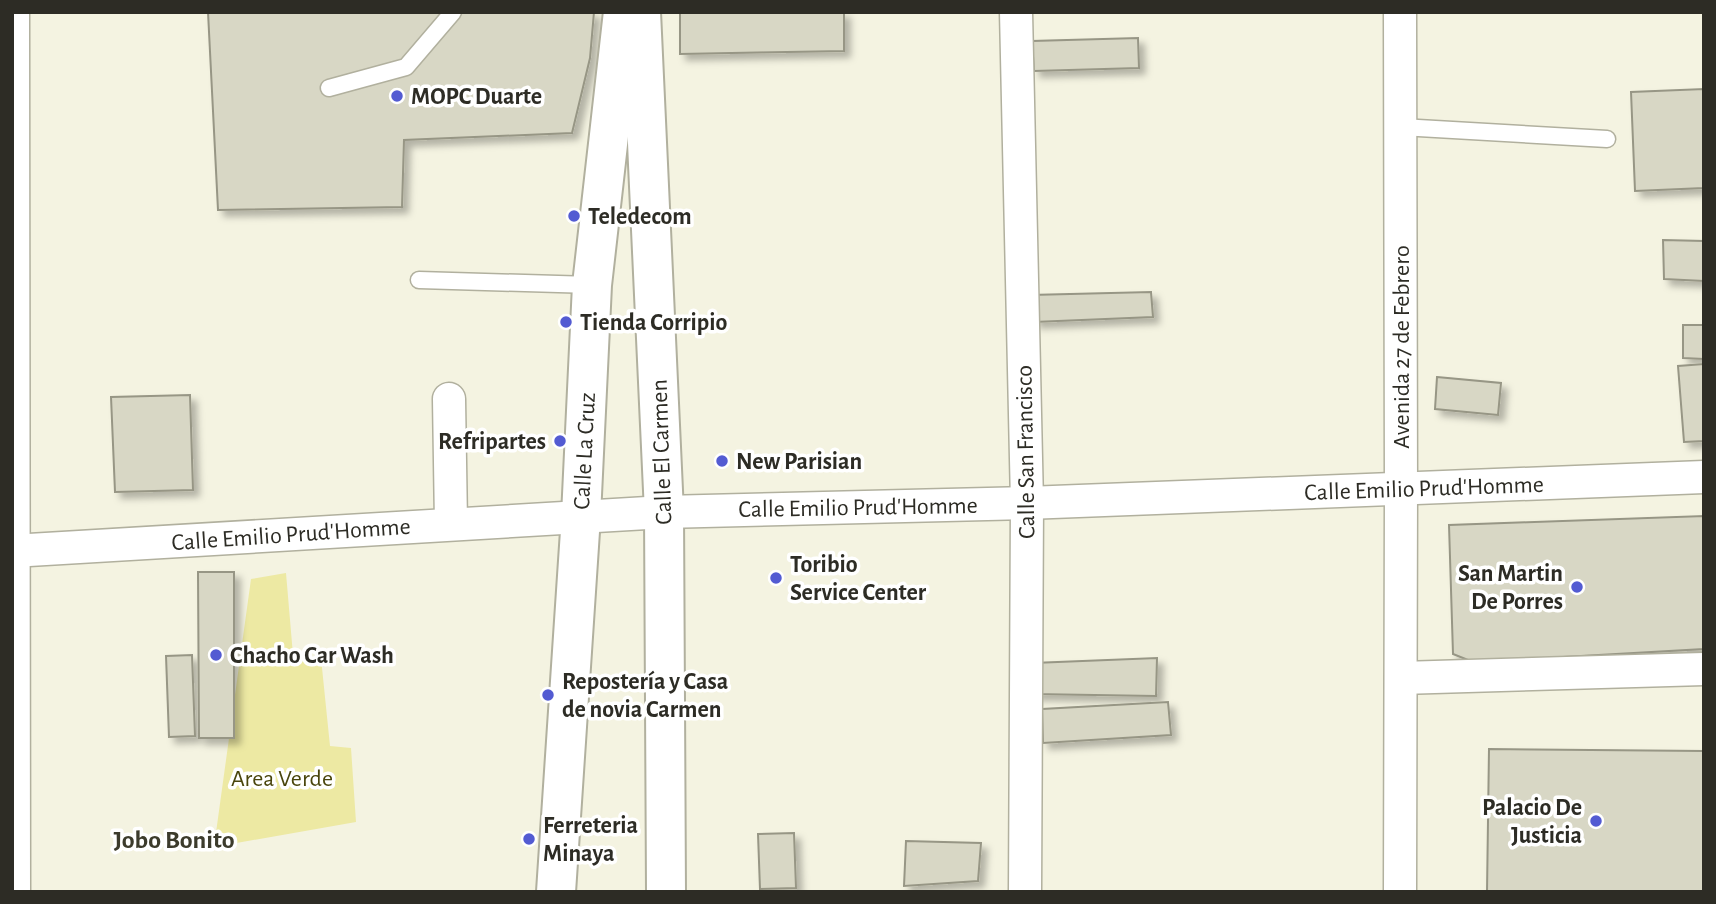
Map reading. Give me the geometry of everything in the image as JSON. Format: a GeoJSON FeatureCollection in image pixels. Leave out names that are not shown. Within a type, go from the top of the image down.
{"type":"FeatureCollection","features":[{"type":"Feature","properties":{"kind":"main road","name":"Calle La Cruz"},"geometry":{"type":"LineString","coordinates":[[556,892],[581,516],[592,285],[623,12]]}},
{"type":"Feature","properties":{"kind":"main road","name":"Calle El Carmen"},"geometry":{"type":"LineString","coordinates":[[641,12],[664,512],[666,892]]}},
{"type":"Feature","properties":{"kind":"street","name":"Calle San Francisco"},"geometry":{"type":"LineString","coordinates":[[1016,12],[1027,503],[1025,892]]}},
{"type":"Feature","properties":{"kind":"street","name":"Avenida 27 de Febrero"},"geometry":{"type":"LineString","coordinates":[[1400,12],[1400,892]]}},
{"type":"Feature","properties":{"kind":"street"},"geometry":{"type":"LineString","coordinates":[[13,22],[14,892]]}},
{"type":"Feature","properties":{"kind":"street"},"geometry":{"type":"LineString","coordinates":[[449,398],[451,524]]}},
{"type":"Feature","properties":{"kind":"street","name":"Calle Emilio Prud'Homme"},"geometry":{"type":"LineString","coordinates":[[12,551],[664,512],[1027,503],[1704,477]]}},
{"type":"Feature","properties":{"kind":"street"},"geometry":{"type":"LineString","coordinates":[[1401,678],[1704,669]]}},
{"type":"Feature","properties":{"kind":"lane"},"geometry":{"type":"LineString","coordinates":[[329,88],[406,67],[453,12]]}},
{"type":"Feature","properties":{"kind":"lane"},"geometry":{"type":"LineString","coordinates":[[1401,127],[1607,139]]}},
{"type":"Feature","properties":{"kind":"lane"},"geometry":{"type":"LineString","coordinates":[[419,280],[592,285]]}},
{"type":"Feature","properties":{"kind":"green space","name":"Area Verde"},"geometry":{"type":"Polygon","coordinates":[[[286,573],[293,655],[321,658],[330,746],[351,748],[356,822],[214,847],[251,579],[286,573]]]}},
{"type":"Feature","properties":{"kind":"building","name":"MOPC Duarte"},"geometry":{"type":"Polygon","coordinates":[[[208,12],[594,12],[590,58],[572,133],[404,140],[402,207],[218,210],[208,12]]]}},
{"type":"Feature","properties":{"kind":"building"},"geometry":{"type":"Polygon","coordinates":[[[680,12],[844,12],[844,51],[680,54],[680,12]]]}},
{"type":"Feature","properties":{"kind":"building"},"geometry":{"type":"Polygon","coordinates":[[[1138,38],[1139,68],[1034,71],[1032,41],[1138,38]]]}},
{"type":"Feature","properties":{"kind":"building"},"geometry":{"type":"Polygon","coordinates":[[[1704,89],[1704,188],[1635,191],[1631,92],[1704,89]]]}},
{"type":"Feature","properties":{"kind":"building"},"geometry":{"type":"Polygon","coordinates":[[[1663,240],[1704,241],[1704,281],[1664,279],[1663,240]]]}},
{"type":"Feature","properties":{"kind":"building"},"geometry":{"type":"Polygon","coordinates":[[[1151,292],[1153,317],[1034,322],[1030,295],[1151,292]]]}},
{"type":"Feature","properties":{"kind":"building"},"geometry":{"type":"Polygon","coordinates":[[[1683,325],[1704,325],[1704,359],[1683,358],[1683,325]]]}},
{"type":"Feature","properties":{"kind":"building"},"geometry":{"type":"Polygon","coordinates":[[[1704,364],[1704,441],[1684,442],[1678,366],[1704,364]]]}},
{"type":"Feature","properties":{"kind":"building"},"geometry":{"type":"Polygon","coordinates":[[[1437,377],[1501,383],[1498,415],[1435,409],[1437,377]]]}},
{"type":"Feature","properties":{"kind":"building"},"geometry":{"type":"Polygon","coordinates":[[[190,395],[193,490],[115,492],[111,397],[190,395]]]}},
{"type":"Feature","properties":{"kind":"building","name":"San Martin De Porres"},"geometry":{"type":"Polygon","coordinates":[[[1704,516],[1704,649],[1473,662],[1453,654],[1449,525],[1704,516]]]}},
{"type":"Feature","properties":{"kind":"building","name":"Chacho Car Wash"},"geometry":{"type":"Polygon","coordinates":[[[198,572],[234,572],[234,738],[199,738],[198,572]]]}},
{"type":"Feature","properties":{"kind":"building"},"geometry":{"type":"Polygon","coordinates":[[[192,655],[195,736],[169,737],[166,656],[192,655]]]}},
{"type":"Feature","properties":{"kind":"building"},"geometry":{"type":"Polygon","coordinates":[[[1157,658],[1156,696],[1033,694],[1033,663],[1157,658]]]}},
{"type":"Feature","properties":{"kind":"building"},"geometry":{"type":"Polygon","coordinates":[[[1168,702],[1171,735],[1043,743],[1042,709],[1168,702]]]}},
{"type":"Feature","properties":{"kind":"building","name":"Palacio De Justicia"},"geometry":{"type":"Polygon","coordinates":[[[1489,749],[1704,751],[1704,892],[1487,892],[1489,749]]]}},
{"type":"Feature","properties":{"kind":"building"},"geometry":{"type":"Polygon","coordinates":[[[794,833],[796,888],[760,889],[758,834],[794,833]]]}},
{"type":"Feature","properties":{"kind":"building"},"geometry":{"type":"Polygon","coordinates":[[[906,841],[981,843],[978,881],[904,886],[906,841]]]}},
{"type":"Feature","properties":{"kind":"place","name":"MOPC Duarte"},"geometry":{"type":"Point","coordinates":[397,96]}},
{"type":"Feature","properties":{"kind":"place","name":"Teledecom"},"geometry":{"type":"Point","coordinates":[574,216]}},
{"type":"Feature","properties":{"kind":"place","name":"Tienda Corripio"},"geometry":{"type":"Point","coordinates":[566,322]}},
{"type":"Feature","properties":{"kind":"place","name":"Refripartes"},"geometry":{"type":"Point","coordinates":[560,441]}},
{"type":"Feature","properties":{"kind":"place","name":"New Parisian"},"geometry":{"type":"Point","coordinates":[722,461]}},
{"type":"Feature","properties":{"kind":"place","name":"Toribio Service Center"},"geometry":{"type":"Point","coordinates":[776,578]}},
{"type":"Feature","properties":{"kind":"place","name":"San Martin De Porres"},"geometry":{"type":"Point","coordinates":[1577,587]}},
{"type":"Feature","properties":{"kind":"place","name":"Chacho Car Wash"},"geometry":{"type":"Point","coordinates":[216,655]}},
{"type":"Feature","properties":{"kind":"place","name":"Repostería y Casa de novia Carmen"},"geometry":{"type":"Point","coordinates":[548,695]}},
{"type":"Feature","properties":{"kind":"place","name":"Palacio De Justicia"},"geometry":{"type":"Point","coordinates":[1596,821]}},
{"type":"Feature","properties":{"kind":"place","name":"Ferreteria Minaya"},"geometry":{"type":"Point","coordinates":[529,839]}},
{"type":"Feature","properties":{"kind":"district","name":"Jobo Bonito"},"geometry":{"type":"Point","coordinates":[174,839]}}]}
